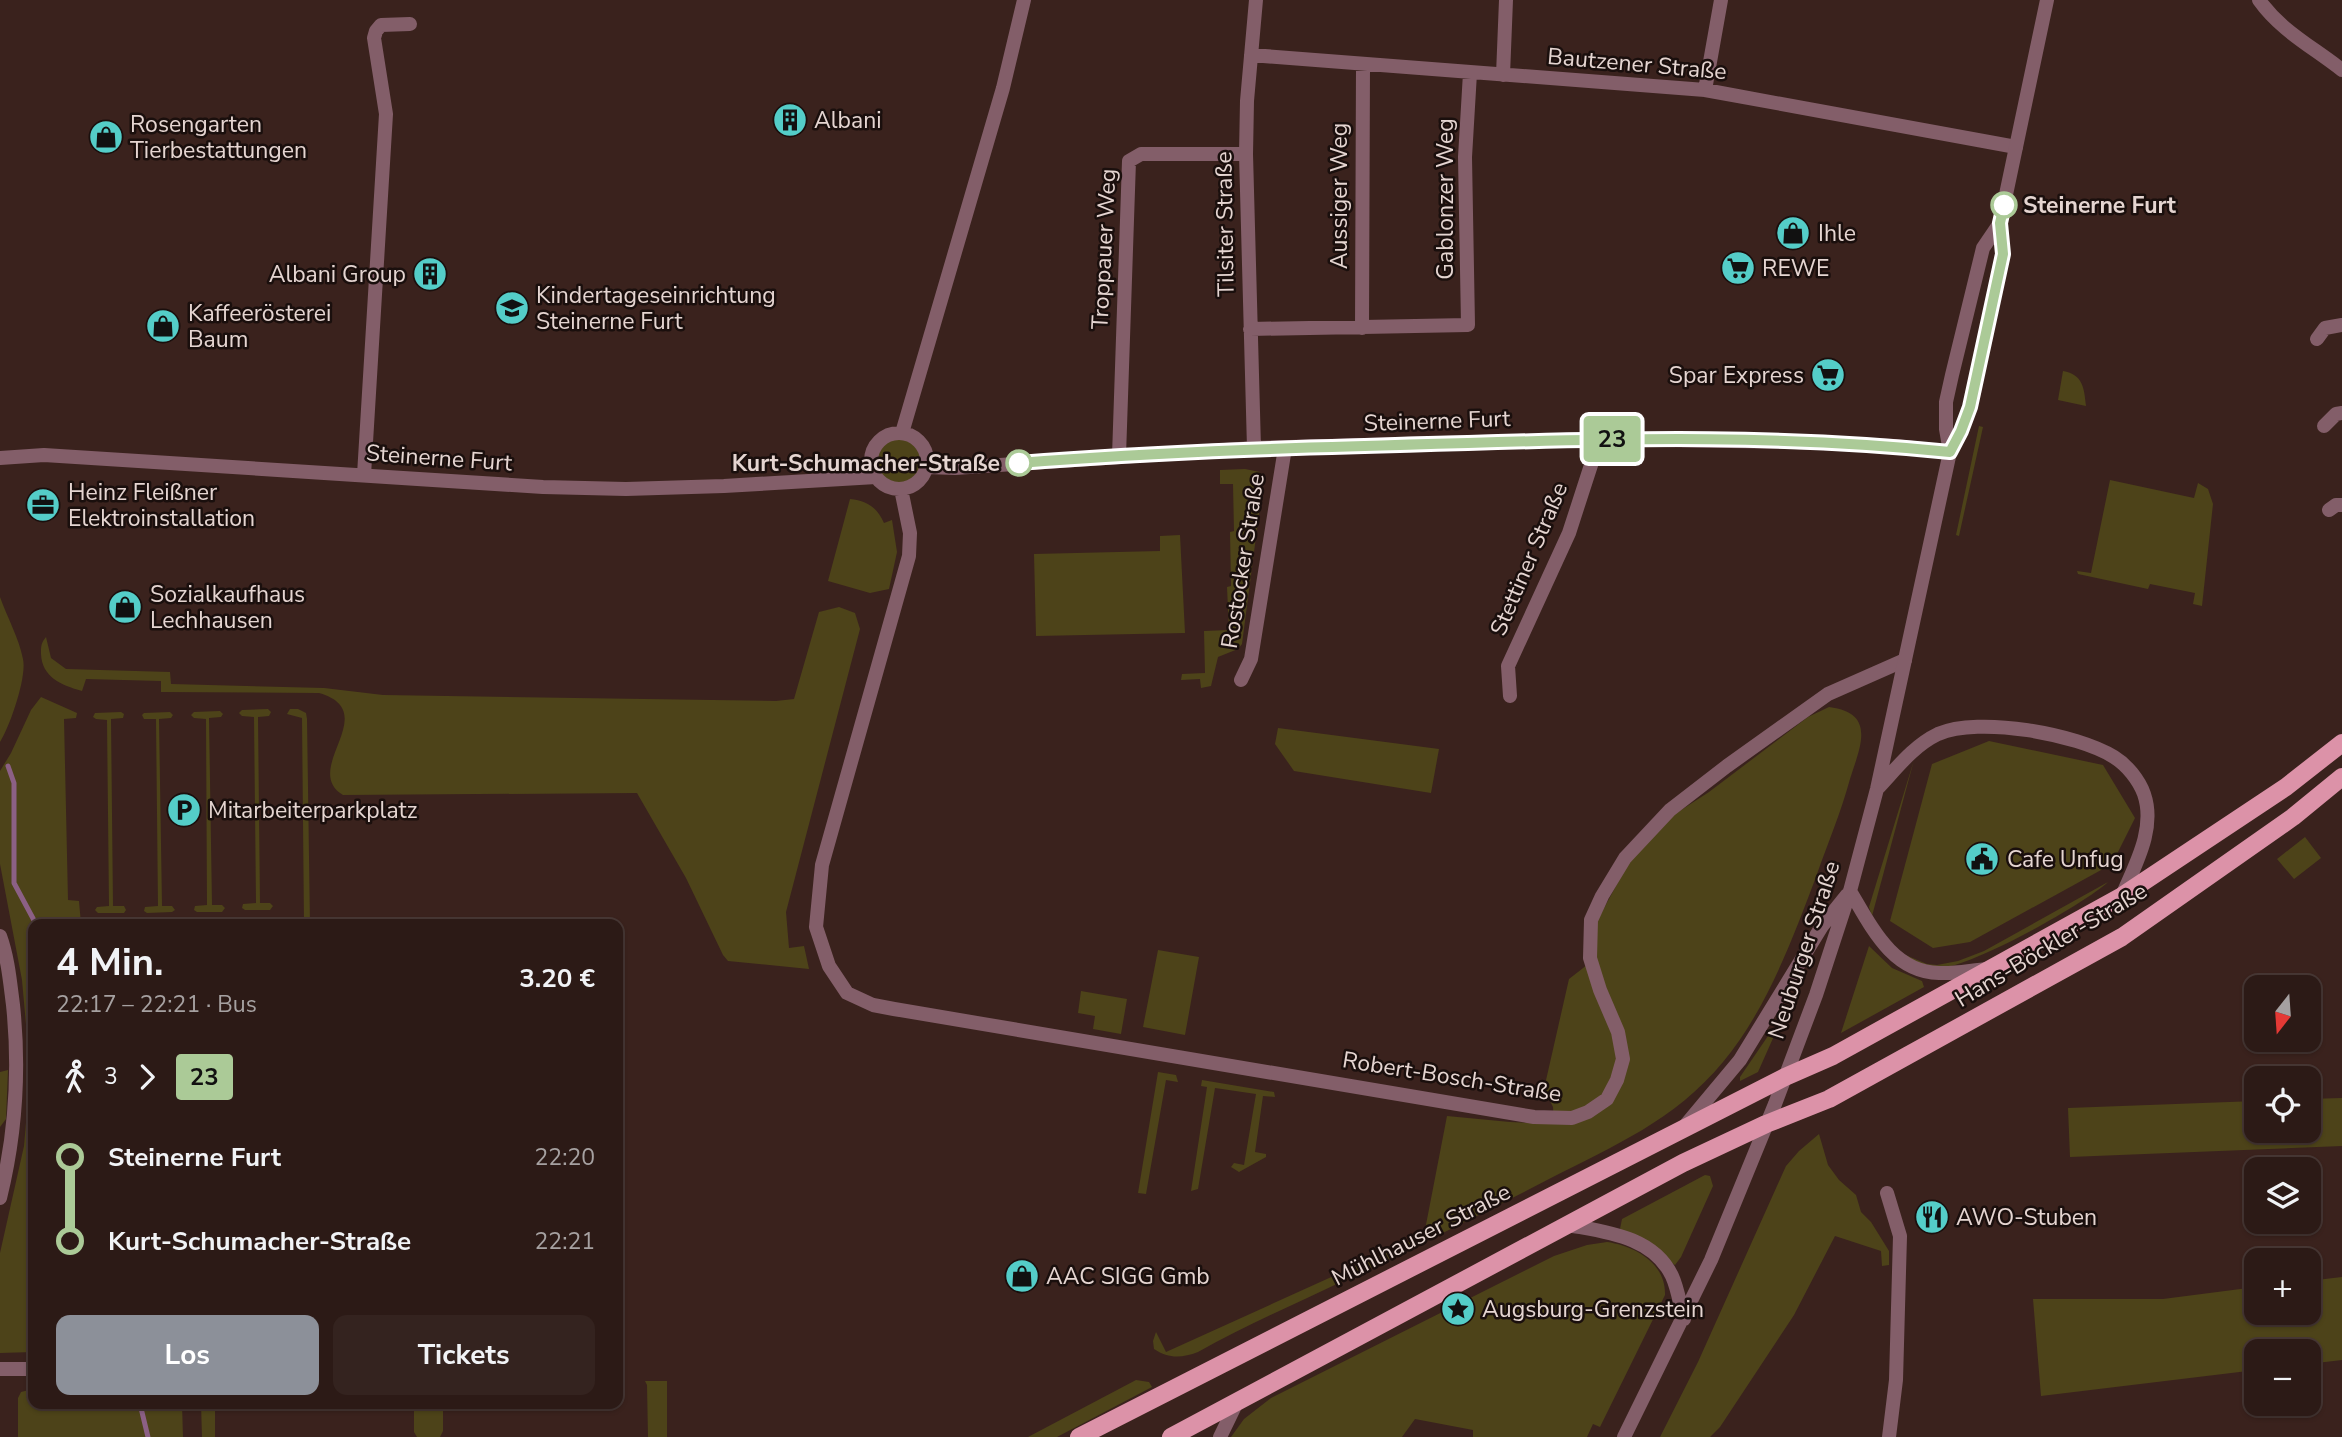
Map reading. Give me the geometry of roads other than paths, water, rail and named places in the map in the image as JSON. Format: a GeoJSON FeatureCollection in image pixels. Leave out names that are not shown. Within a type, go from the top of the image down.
{"type":"FeatureCollection","features":[{"type":"Feature","properties":{"kind":"main road","name":"Hans-Böckler-Straße"},"geometry":{"type":"LineString","coordinates":[[1786,1077],[1833,1056],[2122,896],[2286,787],[2342,743]]}},
{"type":"Feature","properties":{"kind":"main road","name":"Hans-Böckler-Straße"},"geometry":{"type":"LineString","coordinates":[[1766,1124],[1829,1098],[2122,937],[2293,817],[2342,777]]}},
{"type":"Feature","properties":{"kind":"main road","name":"Mühlhauser Straße"},"geometry":{"type":"LineString","coordinates":[[1079,1437],[1786,1077]]}},
{"type":"Feature","properties":{"kind":"main road"},"geometry":{"type":"LineString","coordinates":[[1171,1437],[1683,1163],[1766,1124]]}},
{"type":"Feature","properties":{"kind":"street"},"geometry":{"type":"LineString","coordinates":[[902,432],[1003,88],[1024,0]]}},
{"type":"Feature","properties":{"kind":"street","name":"Tilsiter Straße"},"geometry":{"type":"LineString","coordinates":[[1254,448],[1246,154],[1256,0]]}},
{"type":"Feature","properties":{"kind":"street"},"geometry":{"type":"LineString","coordinates":[[1503,75],[1506,0]]}},
{"type":"Feature","properties":{"kind":"street"},"geometry":{"type":"LineString","coordinates":[[1705,90],[1721,0]]}},
{"type":"Feature","properties":{"kind":"street","name":"Neuburger Straße"},"geometry":{"type":"LineString","coordinates":[[1623,1437],[1711,1260],[1786,1077],[1850,891],[1877,789],[1950,452],[1961,431],[1973,396],[2003,254],[2000,223],[2048,0]]}},
{"type":"Feature","properties":{"kind":"street"},"geometry":{"type":"LineString","coordinates":[[2259,0],[2297,39],[2342,70]]}},
{"type":"Feature","properties":{"kind":"street"},"geometry":{"type":"LineString","coordinates":[[364,475],[386,114],[374,38],[381,25],[410,24]]}},
{"type":"Feature","properties":{"kind":"street","name":"Bautzener Straße"},"geometry":{"type":"LineString","coordinates":[[1251,55],[1705,90],[2016,147]]}},
{"type":"Feature","properties":{"kind":"street","name":"Aussiger Weg"},"geometry":{"type":"LineString","coordinates":[[1362,328],[1363,65]]}},
{"type":"Feature","properties":{"kind":"street","name":"Gablonzer Weg"},"geometry":{"type":"LineString","coordinates":[[1362,328],[1468,325],[1465,157],[1470,73]]}},
{"type":"Feature","properties":{"kind":"street","name":"Troppauer Weg"},"geometry":{"type":"LineString","coordinates":[[1119,456],[1129,161],[1141,154],[1246,154]]}},
{"type":"Feature","properties":{"kind":"street","name":"Neuburger Straße"},"geometry":{"type":"LineString","coordinates":[[1950,452],[1946,429],[1952,375],[1983,248],[2000,223]]}},
{"type":"Feature","properties":{"kind":"street"},"geometry":{"type":"LineString","coordinates":[[2317,339],[2325,328],[2342,325]]}},
{"type":"Feature","properties":{"kind":"street"},"geometry":{"type":"LineString","coordinates":[[1250,329],[1362,328]]}},
{"type":"Feature","properties":{"kind":"street"},"geometry":{"type":"LineString","coordinates":[[2324,426],[2336,414],[2342,413]]}},
{"type":"Feature","properties":{"kind":"street"},"geometry":{"type":"LineString","coordinates":[[876,477],[871,463],[876,444],[892,433],[902,432],[913,436],[926,453],[926,467],[915,484],[901,488]]}},
{"type":"Feature","properties":{"kind":"street","name":"Steinerne Furt"},"geometry":{"type":"LineString","coordinates":[[926,467],[955,468],[1254,448],[1596,439],[1795,442],[1895,446],[1950,452]]}},
{"type":"Feature","properties":{"kind":"street","name":"Stettiner Straße"},"geometry":{"type":"LineString","coordinates":[[1510,696],[1508,666],[1569,533],[1592,462],[1596,439]]}},
{"type":"Feature","properties":{"kind":"street","name":"Rostocker Straße"},"geometry":{"type":"LineString","coordinates":[[1241,680],[1251,659],[1285,447]]}},
{"type":"Feature","properties":{"kind":"street","name":"Steinerne Furt"},"geometry":{"type":"LineString","coordinates":[[0,458],[44,455],[478,484],[626,489],[876,477],[887,486],[901,488]]}},
{"type":"Feature","properties":{"kind":"street","name":"Robert-Bosch-Straße"},"geometry":{"type":"LineString","coordinates":[[901,488],[910,533],[909,555],[822,865],[816,927],[830,966],[847,993],[873,1005],[1522,1115],[1551,1119],[1572,1118],[1588,1112],[1607,1099],[1618,1080],[1623,1059],[1618,1032],[1590,958],[1591,920],[1625,858],[1670,810],[1828,694],[1905,660]]}},
{"type":"Feature","properties":{"kind":"street"},"geometry":{"type":"LineString","coordinates":[[1877,789],[1922,743],[1940,733],[1963,728],[2012,728],[2038,732],[2098,749],[2126,766],[2144,793],[2147,810],[2145,842],[2122,896]]}},
{"type":"Feature","properties":{"kind":"street"},"geometry":{"type":"LineString","coordinates":[[1681,1131],[1740,1060],[1822,926],[1850,891],[1879,940],[1895,957],[1912,967],[1938,974],[1992,969]]}},
{"type":"Feature","properties":{"kind":"street"},"geometry":{"type":"LineString","coordinates":[[0,936],[9,969],[18,1051],[12,1142],[0,1198]]}},
{"type":"Feature","properties":{"kind":"street"},"geometry":{"type":"LineString","coordinates":[[1887,1194],[1900,1236],[1896,1380],[1889,1437]]}},
{"type":"Feature","properties":{"kind":"street"},"geometry":{"type":"LineString","coordinates":[[1568,1225],[1615,1233],[1639,1244],[1659,1258],[1672,1276],[1684,1319]]}},
{"type":"Feature","properties":{"kind":"street"},"geometry":{"type":"LineString","coordinates":[[0,1369],[28,1369]]}},
{"type":"Feature","properties":{"kind":"street"},"geometry":{"type":"LineString","coordinates":[[1220,1437],[1237,1402]]}},
{"type":"Feature","properties":{"kind":"waterway"},"geometry":{"type":"LineString","coordinates":[[8,766],[14,783],[14,883],[33,919]]}},
{"type":"Feature","properties":{"kind":"waterway"},"geometry":{"type":"LineString","coordinates":[[141,1409],[148,1437]]}},
{"type":"Feature","properties":{"kind":"place","name":"Albani"},"geometry":{"type":"Point","coordinates":[790,120]}},
{"type":"Feature","properties":{"kind":"place","name":"Rosengarten Tierbestattungen"},"geometry":{"type":"Point","coordinates":[106,137]}},
{"type":"Feature","properties":{"kind":"place","name":"Steinerne Furt"},"geometry":{"type":"Point","coordinates":[2004,205]}},
{"type":"Feature","properties":{"kind":"place","name":"Ihle"},"geometry":{"type":"Point","coordinates":[1793,233]}},
{"type":"Feature","properties":{"kind":"place","name":"REWE"},"geometry":{"type":"Point","coordinates":[1738,268]}},
{"type":"Feature","properties":{"kind":"place","name":"Albani Group"},"geometry":{"type":"Point","coordinates":[430,274]}},
{"type":"Feature","properties":{"kind":"place","name":"Kindertageseinrichtung Steinerne Furt"},"geometry":{"type":"Point","coordinates":[512,308]}},
{"type":"Feature","properties":{"kind":"place","name":"Kaffeerösterei Baum"},"geometry":{"type":"Point","coordinates":[163,326]}},
{"type":"Feature","properties":{"kind":"place","name":"Spar Express"},"geometry":{"type":"Point","coordinates":[1828,375]}},
{"type":"Feature","properties":{"kind":"place","name":"Kurt-Schumacher-Straße"},"geometry":{"type":"Point","coordinates":[1019,463]}},
{"type":"Feature","properties":{"kind":"place","name":"Heinz Fleißner Elektroinstallation"},"geometry":{"type":"Point","coordinates":[43,505]}},
{"type":"Feature","properties":{"kind":"place","name":"Sozialkaufhaus Lechhausen"},"geometry":{"type":"Point","coordinates":[125,607]}},
{"type":"Feature","properties":{"kind":"place","name":"Mitarbeiterparkplatz"},"geometry":{"type":"Point","coordinates":[184,810]}},
{"type":"Feature","properties":{"kind":"place","name":"Cafe Unfug"},"geometry":{"type":"Point","coordinates":[1982,859]}},
{"type":"Feature","properties":{"kind":"place","name":"AWO-Stuben"},"geometry":{"type":"Point","coordinates":[1932,1217]}},
{"type":"Feature","properties":{"kind":"place","name":"AAC SIGG Gmb"},"geometry":{"type":"Point","coordinates":[1022,1276]}},
{"type":"Feature","properties":{"kind":"place","name":"Augsburg-Grenzstein"},"geometry":{"type":"Point","coordinates":[1458,1309]}}]}
